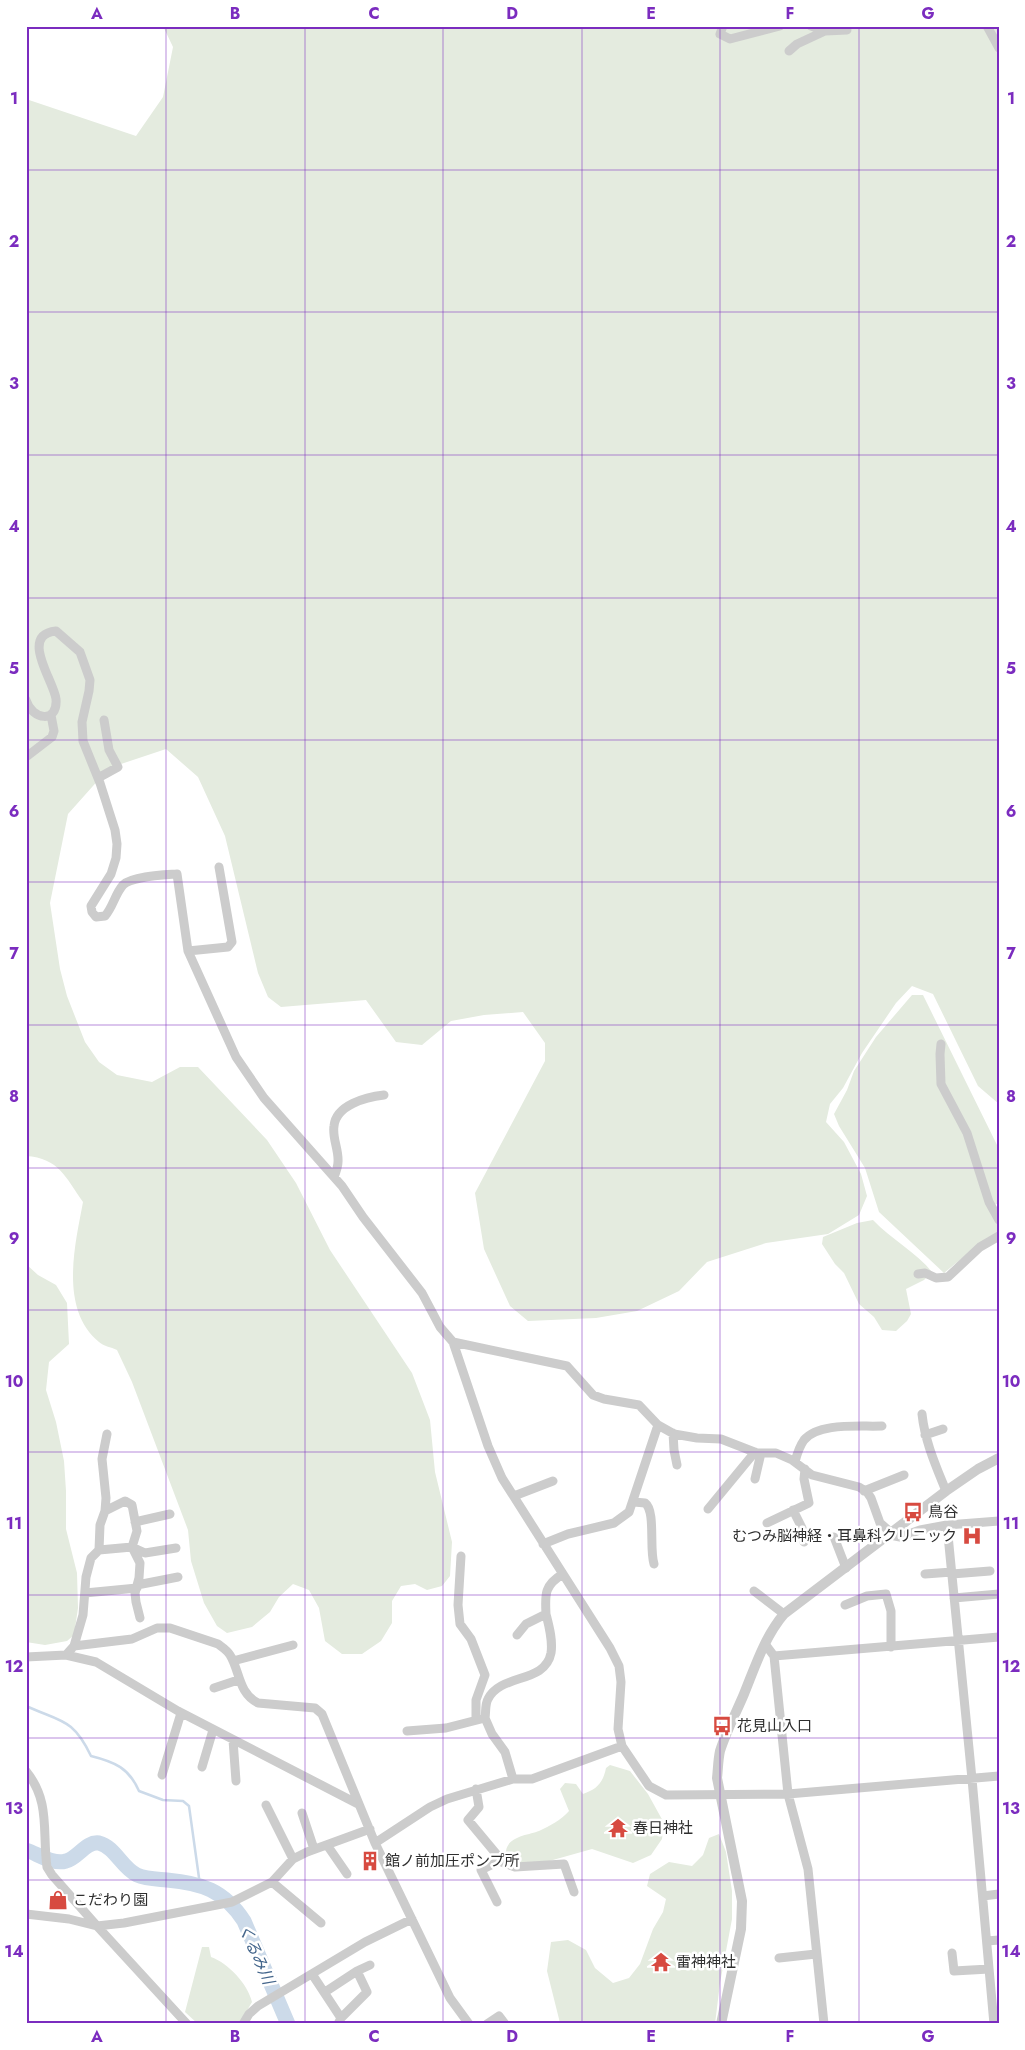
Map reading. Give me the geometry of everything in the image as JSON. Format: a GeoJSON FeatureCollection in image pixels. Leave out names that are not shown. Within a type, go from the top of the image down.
{"type":"FeatureCollection","features":[{"type":"Feature","properties":{"kind":"street"},"geometry":{"type":"LineString","coordinates":[[723,26],[720,34],[730,39],[780,26]]}},
{"type":"Feature","properties":{"kind":"street"},"geometry":{"type":"LineString","coordinates":[[811,26],[825,31],[847,30]]}},
{"type":"Feature","properties":{"kind":"street"},"geometry":{"type":"LineString","coordinates":[[987,26],[999,48]]}},
{"type":"Feature","properties":{"kind":"street"},"geometry":{"type":"LineString","coordinates":[[789,52],[797,44],[825,31]]}},
{"type":"Feature","properties":{"kind":"street"},"geometry":{"type":"LineString","coordinates":[[26,700],[33,712],[38,716],[44,717],[51,714],[54,709],[56,699],[40,657],[39,646],[42,637],[56,631],[80,652],[90,680],[82,730],[83,741],[98,778],[115,830],[117,844],[116,858],[111,874],[95,898],[91,906],[92,912],[96,917],[104,916],[123,886],[129,882],[152,876],[177,874],[188,951],[236,1057],[244,1072],[264,1098],[334,1177],[400,1263],[422,1293],[440,1326],[453,1342],[494,1462],[543,1544],[610,1648],[619,1666],[621,1682],[618,1729],[622,1746],[649,1786],[659,1793],[666,1795],[788,1794],[999,1776]]}},
{"type":"Feature","properties":{"kind":"street"},"geometry":{"type":"LineString","coordinates":[[26,756],[52,737],[54,730],[51,714]]}},
{"type":"Feature","properties":{"kind":"street"},"geometry":{"type":"LineString","coordinates":[[98,778],[118,767],[109,750],[104,720]]}},
{"type":"Feature","properties":{"kind":"street"},"geometry":{"type":"LineString","coordinates":[[188,951],[228,947],[232,942],[219,867]]}},
{"type":"Feature","properties":{"kind":"street"},"geometry":{"type":"LineString","coordinates":[[941,1044],[941,1084],[967,1133],[989,1202],[999,1220]]}},
{"type":"Feature","properties":{"kind":"street"},"geometry":{"type":"LineString","coordinates":[[334,1177],[338,1163],[334,1135],[336,1118],[350,1104],[384,1095]]}},
{"type":"Feature","properties":{"kind":"street"},"geometry":{"type":"LineString","coordinates":[[918,1274],[925,1273],[936,1278],[948,1277],[980,1247],[999,1236]]}},
{"type":"Feature","properties":{"kind":"street"},"geometry":{"type":"LineString","coordinates":[[453,1342],[568,1366],[593,1395],[604,1399],[639,1405],[658,1425],[673,1433],[698,1438],[721,1439],[758,1452],[776,1453],[795,1462],[812,1475],[858,1487],[864,1490],[871,1498],[880,1522],[891,1534],[900,1537],[920,1530],[947,1525],[999,1521]]}},
{"type":"Feature","properties":{"kind":"street"},"geometry":{"type":"LineString","coordinates":[[922,1414],[925,1435],[946,1491]]}},
{"type":"Feature","properties":{"kind":"street"},"geometry":{"type":"LineString","coordinates":[[543,1544],[568,1534],[614,1523],[629,1512],[634,1502],[658,1425]]}},
{"type":"Feature","properties":{"kind":"street"},"geometry":{"type":"LineString","coordinates":[[795,1462],[800,1447],[810,1434],[839,1427],[882,1426]]}},
{"type":"Feature","properties":{"kind":"street"},"geometry":{"type":"LineString","coordinates":[[925,1435],[942,1429]]}},
{"type":"Feature","properties":{"kind":"street"},"geometry":{"type":"LineString","coordinates":[[673,1433],[677,1465]]}},
{"type":"Feature","properties":{"kind":"street"},"geometry":{"type":"LineString","coordinates":[[99,1550],[100,1525],[105,1511],[106,1498],[102,1459],[107,1434]]}},
{"type":"Feature","properties":{"kind":"street"},"geometry":{"type":"LineString","coordinates":[[755,1479],[758,1452]]}},
{"type":"Feature","properties":{"kind":"street"},"geometry":{"type":"LineString","coordinates":[[708,1509],[758,1452]]}},
{"type":"Feature","properties":{"kind":"street"},"geometry":{"type":"LineString","coordinates":[[721,2024],[741,1929],[742,1901],[720,1794],[718,1778],[720,1752],[765,1644],[775,1624],[784,1614],[946,1491],[978,1469],[999,1458]]}},
{"type":"Feature","properties":{"kind":"street"},"geometry":{"type":"LineString","coordinates":[[767,1523],[809,1503],[804,1479],[805,1469]]}},
{"type":"Feature","properties":{"kind":"street"},"geometry":{"type":"LineString","coordinates":[[864,1490],[904,1475]]}},
{"type":"Feature","properties":{"kind":"street"},"geometry":{"type":"LineString","coordinates":[[514,1496],[553,1481]]}},
{"type":"Feature","properties":{"kind":"street"},"geometry":{"type":"LineString","coordinates":[[105,1511],[125,1502],[132,1505],[137,1531],[132,1547],[140,1563],[136,1602],[140,1618]]}},
{"type":"Feature","properties":{"kind":"street"},"geometry":{"type":"LineString","coordinates":[[634,1502],[645,1503],[650,1510],[654,1564]]}},
{"type":"Feature","properties":{"kind":"street"},"geometry":{"type":"LineString","coordinates":[[793,1510],[802,1528],[804,1542]]}},
{"type":"Feature","properties":{"kind":"street"},"geometry":{"type":"LineString","coordinates":[[136,1522],[170,1514]]}},
{"type":"Feature","properties":{"kind":"street"},"geometry":{"type":"LineString","coordinates":[[947,1525],[994,2024]]}},
{"type":"Feature","properties":{"kind":"street"},"geometry":{"type":"LineString","coordinates":[[834,1537],[846,1568]]}},
{"type":"Feature","properties":{"kind":"street"},"geometry":{"type":"LineString","coordinates":[[66,1655],[74,1646],[83,1615],[91,1558],[99,1550],[132,1547],[145,1552],[176,1548]]}},
{"type":"Feature","properties":{"kind":"street"},"geometry":{"type":"LineString","coordinates":[[461,1556],[458,1605],[460,1624],[471,1639],[486,1675],[476,1700],[480,1719],[504,1752],[513,1779]]}},
{"type":"Feature","properties":{"kind":"street"},"geometry":{"type":"LineString","coordinates":[[924,1574],[990,1571]]}},
{"type":"Feature","properties":{"kind":"street"},"geometry":{"type":"LineString","coordinates":[[480,1719],[487,1700],[498,1687],[509,1681],[534,1674],[547,1661],[551,1653],[545,1596],[553,1580],[563,1574]]}},
{"type":"Feature","properties":{"kind":"street"},"geometry":{"type":"LineString","coordinates":[[85,1593],[137,1586],[178,1577]]}},
{"type":"Feature","properties":{"kind":"street"},"geometry":{"type":"LineString","coordinates":[[754,1591],[784,1614]]}},
{"type":"Feature","properties":{"kind":"street"},"geometry":{"type":"LineString","coordinates":[[845,1605],[867,1596],[886,1594],[891,1611],[891,1647]]}},
{"type":"Feature","properties":{"kind":"street"},"geometry":{"type":"LineString","coordinates":[[954,1598],[999,1594]]}},
{"type":"Feature","properties":{"kind":"street"},"geometry":{"type":"LineString","coordinates":[[517,1635],[526,1624],[546,1614]]}},
{"type":"Feature","properties":{"kind":"street"},"geometry":{"type":"LineString","coordinates":[[74,1646],[132,1639],[157,1628],[170,1628],[218,1644],[228,1652],[233,1661],[238,1680],[246,1694],[258,1703],[298,1705],[315,1708],[322,1714],[375,1843],[450,1998],[468,2024]]}},
{"type":"Feature","properties":{"kind":"street"},"geometry":{"type":"LineString","coordinates":[[774,1656],[999,1637]]}},
{"type":"Feature","properties":{"kind":"street"},"geometry":{"type":"LineString","coordinates":[[765,1644],[774,1656],[788,1794],[808,1869],[824,2024]]}},
{"type":"Feature","properties":{"kind":"street"},"geometry":{"type":"LineString","coordinates":[[233,1661],[293,1646]]}},
{"type":"Feature","properties":{"kind":"street"},"geometry":{"type":"LineString","coordinates":[[26,1657],[66,1655],[96,1662],[181,1713],[358,1804]]}},
{"type":"Feature","properties":{"kind":"street"},"geometry":{"type":"LineString","coordinates":[[214,1688],[238,1680]]}},
{"type":"Feature","properties":{"kind":"street"},"geometry":{"type":"LineString","coordinates":[[162,1775],[181,1713]]}},
{"type":"Feature","properties":{"kind":"street"},"geometry":{"type":"LineString","coordinates":[[407,1731],[446,1728],[480,1719]]}},
{"type":"Feature","properties":{"kind":"street"},"geometry":{"type":"LineString","coordinates":[[202,1767],[213,1730]]}},
{"type":"Feature","properties":{"kind":"street"},"geometry":{"type":"LineString","coordinates":[[233,1740],[236,1781]]}},
{"type":"Feature","properties":{"kind":"street"},"geometry":{"type":"LineString","coordinates":[[375,1843],[430,1807],[447,1799],[513,1779],[532,1779],[622,1746]]}},
{"type":"Feature","properties":{"kind":"street"},"geometry":{"type":"LineString","coordinates":[[26,1771],[36,1785],[43,1804],[46,1855],[52,1876],[187,2024]]}},
{"type":"Feature","properties":{"kind":"street"},"geometry":{"type":"LineString","coordinates":[[476,1790],[479,1807],[468,1820],[498,1856],[499,1861]]}},
{"type":"Feature","properties":{"kind":"street"},"geometry":{"type":"LineString","coordinates":[[266,1805],[293,1859]]}},
{"type":"Feature","properties":{"kind":"street"},"geometry":{"type":"LineString","coordinates":[[302,1813],[314,1849]]}},
{"type":"Feature","properties":{"kind":"street"},"geometry":{"type":"LineString","coordinates":[[26,1914],[69,1919],[97,1926],[124,1923],[232,1902],[272,1882],[293,1859],[314,1849],[370,1829]]}},
{"type":"Feature","properties":{"kind":"street"},"geometry":{"type":"LineString","coordinates":[[327,1845],[347,1874]]}},
{"type":"Feature","properties":{"kind":"street"},"geometry":{"type":"LineString","coordinates":[[496,1902],[482,1870],[499,1861],[515,1867],[564,1864],[574,1892]]}},
{"type":"Feature","properties":{"kind":"street"},"geometry":{"type":"LineString","coordinates":[[272,1882],[321,1923]]}},
{"type":"Feature","properties":{"kind":"street"},"geometry":{"type":"LineString","coordinates":[[983,1896],[999,1894]]}},
{"type":"Feature","properties":{"kind":"street"},"geometry":{"type":"LineString","coordinates":[[243,2024],[249,2014],[268,1999],[365,1942],[412,1919]]}},
{"type":"Feature","properties":{"kind":"street"},"geometry":{"type":"LineString","coordinates":[[987,1942],[999,1940]]}},
{"type":"Feature","properties":{"kind":"street"},"geometry":{"type":"LineString","coordinates":[[952,1953],[954,1971],[989,1969]]}},
{"type":"Feature","properties":{"kind":"street"},"geometry":{"type":"LineString","coordinates":[[779,1958],[816,1954]]}},
{"type":"Feature","properties":{"kind":"street"},"geometry":{"type":"LineString","coordinates":[[325,1992],[357,1971],[370,1965]]}},
{"type":"Feature","properties":{"kind":"street"},"geometry":{"type":"LineString","coordinates":[[312,1974],[325,1992],[339,2021],[367,1992],[357,1971]]}},
{"type":"Feature","properties":{"kind":"street"},"geometry":{"type":"LineString","coordinates":[[487,2024],[499,2016],[505,2024]]}},
{"type":"Feature","properties":{"kind":"shaded area"},"geometry":{"type":"Polygon","coordinates":[[[163,26],[999,26],[999,1104],[978,1086],[933,994],[912,986],[896,1003],[862,1053],[843,1088],[830,1104],[826,1122],[844,1142],[861,1174],[867,1196],[859,1215],[828,1234],[766,1243],[707,1262],[679,1291],[637,1311],[596,1318],[528,1321],[510,1306],[484,1249],[475,1193],[545,1061],[545,1043],[523,1012],[484,1015],[451,1021],[422,1045],[396,1042],[366,1000],[281,1007],[268,997],[258,973],[225,836],[198,777],[166,749],[109,768],[68,814],[50,903],[60,969],[67,996],[85,1042],[99,1062],[117,1075],[152,1082],[180,1067],[198,1067],[267,1140],[296,1183],[330,1250],[412,1373],[430,1420],[435,1472],[452,1542],[450,1576],[442,1586],[427,1590],[415,1584],[401,1586],[392,1601],[392,1623],[381,1641],[362,1654],[342,1654],[325,1641],[319,1608],[309,1590],[293,1584],[279,1597],[270,1612],[252,1627],[227,1633],[217,1626],[204,1603],[191,1561],[188,1530],[132,1382],[117,1350],[99,1342],[86,1328],[78,1312],[74,1295],[73,1276],[76,1237],[83,1202],[66,1177],[54,1165],[26,1156],[26,99],[136,136],[163,97],[173,47],[163,26]]]}},
{"type":"Feature","properties":{"kind":"shaded area"},"geometry":{"type":"Polygon","coordinates":[[[912,995],[923,995],[999,1149],[999,1203],[990,1207],[999,1226],[999,1232],[978,1245],[944,1273],[879,1212],[865,1168],[839,1126],[834,1114],[847,1090],[854,1071],[876,1037],[912,995]]]}},
{"type":"Feature","properties":{"kind":"shaded area"},"geometry":{"type":"Polygon","coordinates":[[[873,1220],[932,1272],[924,1280],[906,1289],[911,1314],[907,1321],[896,1331],[882,1330],[874,1317],[859,1304],[844,1273],[835,1264],[822,1244],[823,1237],[857,1223],[873,1220]]]}},
{"type":"Feature","properties":{"kind":"shaded area"},"geometry":{"type":"Polygon","coordinates":[[[26,1264],[38,1275],[56,1285],[67,1303],[69,1344],[49,1362],[46,1390],[56,1422],[64,1461],[66,1529],[77,1573],[78,1608],[74,1635],[67,1641],[45,1645],[26,1642],[26,1264]]]}},
{"type":"Feature","properties":{"kind":"shaded area"},"geometry":{"type":"Polygon","coordinates":[[[610,1765],[630,1771],[648,1794],[664,1823],[662,1839],[651,1855],[633,1863],[592,1849],[528,1867],[508,1863],[506,1852],[511,1842],[519,1837],[547,1827],[569,1811],[560,1789],[565,1783],[576,1784],[583,1794],[588,1792],[599,1785],[606,1768],[610,1765]]]}},
{"type":"Feature","properties":{"kind":"shaded area"},"geometry":{"type":"Polygon","coordinates":[[[719,1834],[726,1852],[732,1891],[732,1919],[720,1983],[715,2024],[560,2023],[547,1971],[551,1942],[568,1940],[586,1950],[595,1968],[613,1983],[629,1978],[640,1964],[653,1929],[663,1912],[666,1899],[647,1886],[650,1874],[669,1862],[692,1866],[703,1855],[709,1838],[719,1834]]]}},
{"type":"Feature","properties":{"kind":"shaded area"},"geometry":{"type":"Polygon","coordinates":[[[202,1947],[209,1947],[211,1957],[230,1969],[242,1981],[250,1995],[252,2002],[239,2024],[198,2024],[185,2012],[202,1947]]]}},
{"type":"Feature","properties":{"kind":"waterway"},"geometry":{"type":"LineString","coordinates":[[26,1706],[57,1719],[72,1728],[78,1734],[91,1756],[107,1761],[126,1771],[139,1791],[163,1800],[183,1801],[189,1806],[200,1885]]}},
{"type":"Feature","properties":{"kind":"waterway","name":"くるみ川"},"geometry":{"type":"LineString","coordinates":[[26,1850],[56,1862],[61,1862],[74,1857],[86,1847],[99,1843],[110,1849],[127,1868],[137,1875],[191,1883],[220,1895],[236,1910],[244,1921],[288,2024]]}},
{"type":"Feature","properties":{"kind":"place","name":"鳥谷"},"geometry":{"type":"Point","coordinates":[913,1512]}},
{"type":"Feature","properties":{"kind":"place","name":"むつみ脳神経・耳鼻科クリニック"},"geometry":{"type":"Point","coordinates":[972,1536]}},
{"type":"Feature","properties":{"kind":"place","name":"花見山入口"},"geometry":{"type":"Point","coordinates":[722,1726]}},
{"type":"Feature","properties":{"kind":"place","name":"春日神社"},"geometry":{"type":"Point","coordinates":[618,1828]}},
{"type":"Feature","properties":{"kind":"place","name":"館ノ前加圧ポンプ所"},"geometry":{"type":"Point","coordinates":[370,1861]}},
{"type":"Feature","properties":{"kind":"place","name":"こだわり園"},"geometry":{"type":"Point","coordinates":[58,1900]}},
{"type":"Feature","properties":{"kind":"place","name":"雷神神社"},"geometry":{"type":"Point","coordinates":[661,1962]}}]}
